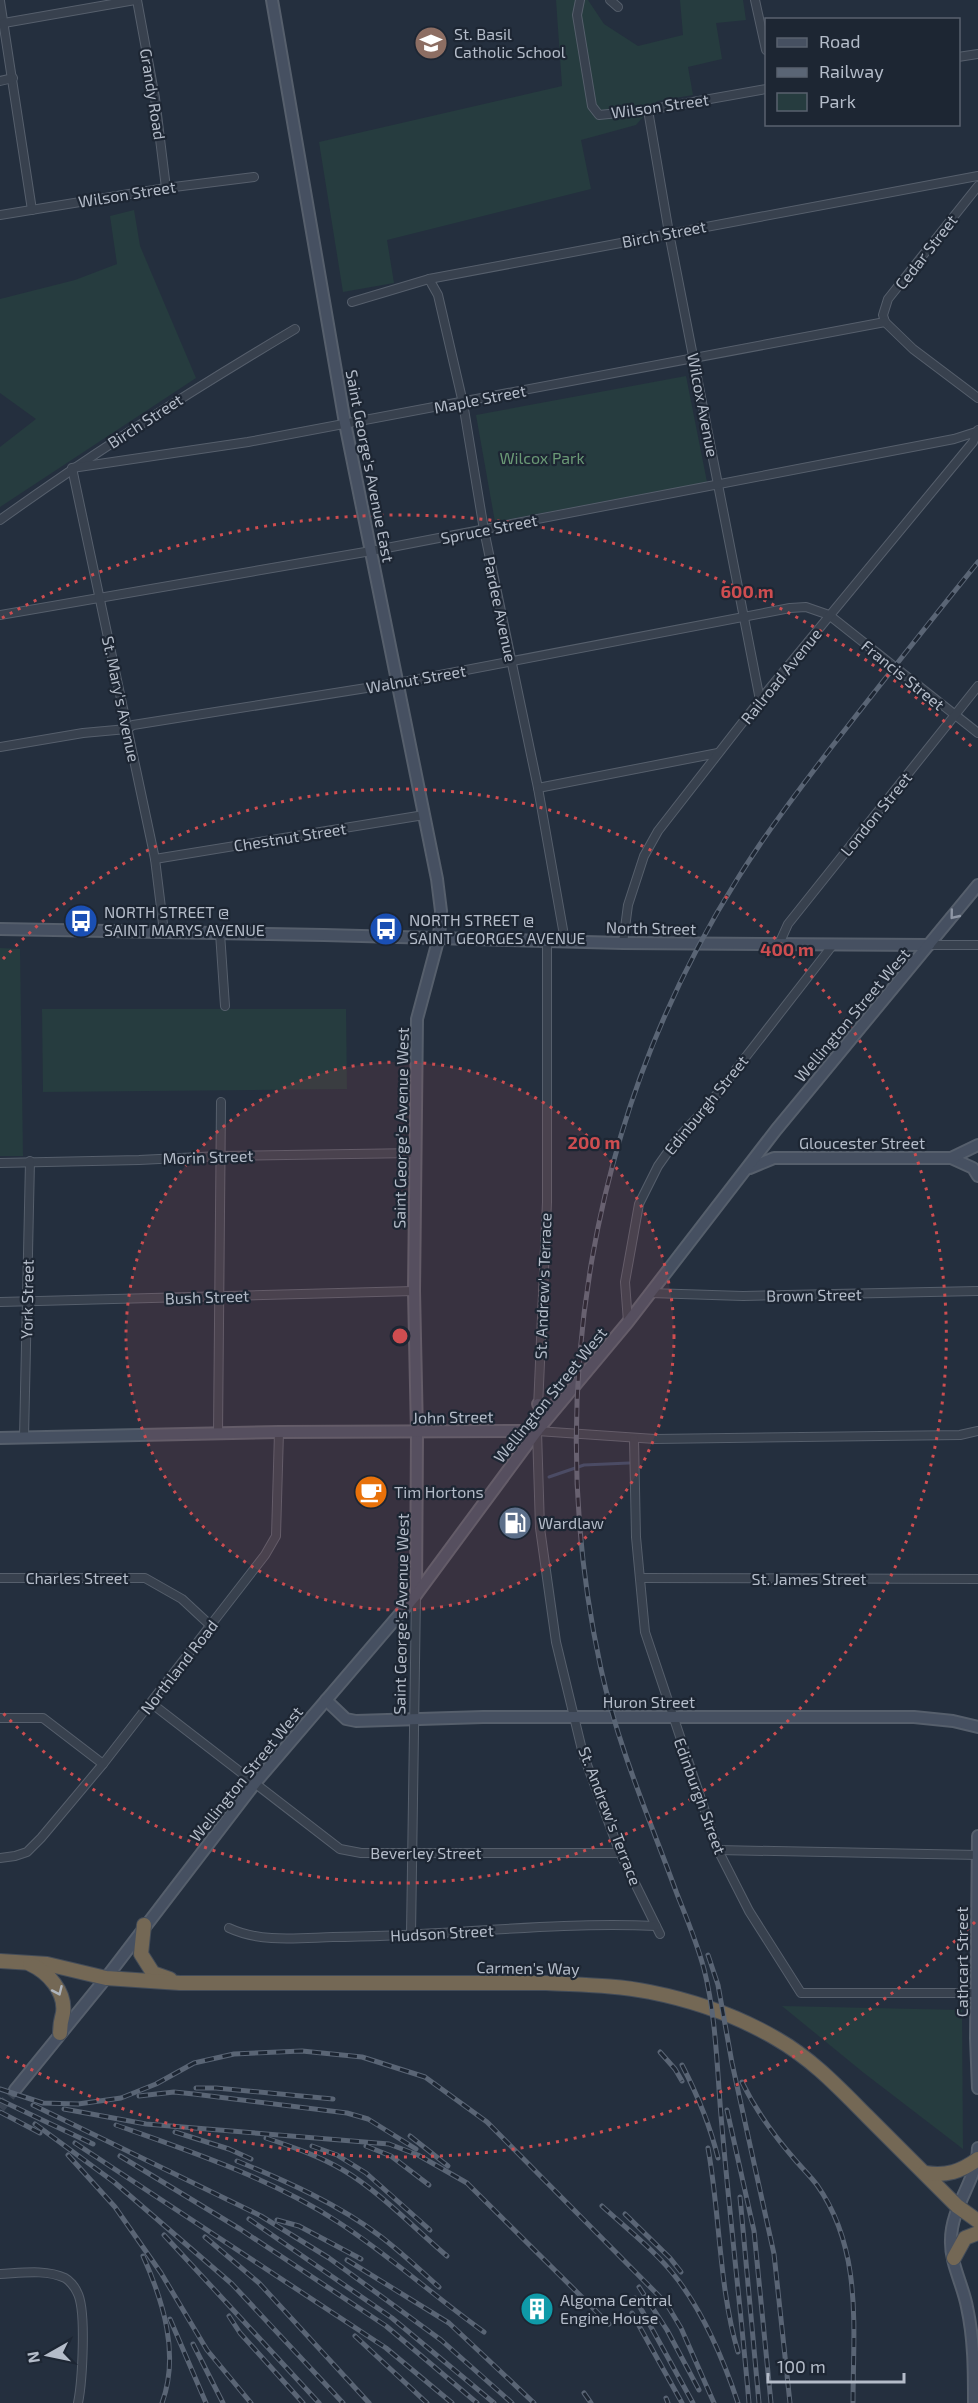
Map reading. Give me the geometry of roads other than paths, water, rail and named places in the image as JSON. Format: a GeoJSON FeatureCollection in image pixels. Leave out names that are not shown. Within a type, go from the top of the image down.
{"type":"FeatureCollection","features":[{"type":"Feature","properties":{"kind":"highway"},"geometry":{"type":"LineString","coordinates":[[144,1925],[141,1954],[148,1968],[160,1976],[180,1983]]}},
{"type":"Feature","properties":{"kind":"highway","name":"Carmen's Way"},"geometry":{"type":"LineString","coordinates":[[0,1961],[47,1964],[106,1978],[180,1983],[546,1983],[606,1986],[660,1994],[723,2012],[779,2040],[830,2079],[957,2206],[978,2221]]}},
{"type":"Feature","properties":{"kind":"highway"},"geometry":{"type":"LineString","coordinates":[[28,1963],[52,1980],[60,1994],[63,2013],[60,2033]]}},
{"type":"Feature","properties":{"kind":"highway"},"geometry":{"type":"LineString","coordinates":[[925,2174],[949,2175],[978,2159]]}},
{"type":"Feature","properties":{"kind":"highway"},"geometry":{"type":"LineString","coordinates":[[954,2258],[965,2238],[978,2233]]}},
{"type":"Feature","properties":{"kind":"street"},"geometry":{"type":"LineString","coordinates":[[4,23],[136,0]]}},
{"type":"Feature","properties":{"kind":"street","name":"Grandy Road"},"geometry":{"type":"LineString","coordinates":[[136,0],[155,98],[166,188]]}},
{"type":"Feature","properties":{"kind":"street","name":"Saint George's Avenue East"},"geometry":{"type":"LineString","coordinates":[[272,0],[345,423],[438,889],[441,911],[439,937]]}},
{"type":"Feature","properties":{"kind":"street","name":"Wilson Street"},"geometry":{"type":"LineString","coordinates":[[580,0],[577,15],[592,106],[599,115],[648,110],[765,89]]}},
{"type":"Feature","properties":{"kind":"street"},"geometry":{"type":"LineString","coordinates":[[610,0],[618,8]]}},
{"type":"Feature","properties":{"kind":"street"},"geometry":{"type":"LineString","coordinates":[[755,0],[765,45]]}},
{"type":"Feature","properties":{"kind":"street"},"geometry":{"type":"LineString","coordinates":[[0,2],[32,210]]}},
{"type":"Feature","properties":{"kind":"street"},"geometry":{"type":"LineString","coordinates":[[960,57],[978,54]]}},
{"type":"Feature","properties":{"kind":"street"},"geometry":{"type":"LineString","coordinates":[[0,81],[13,78]]}},
{"type":"Feature","properties":{"kind":"street","name":"Wilcox Avenue"},"geometry":{"type":"LineString","coordinates":[[648,110],[669,233],[746,618],[760,700]]}},
{"type":"Feature","properties":{"kind":"street","name":"Birch Street"},"geometry":{"type":"LineString","coordinates":[[352,302],[429,279],[978,176]]}},
{"type":"Feature","properties":{"kind":"street","name":"Wilson Street"},"geometry":{"type":"LineString","coordinates":[[0,215],[166,188],[254,177]]}},
{"type":"Feature","properties":{"kind":"street","name":"Cedar Street"},"geometry":{"type":"LineString","coordinates":[[885,322],[883,315],[888,299],[978,186]]}},
{"type":"Feature","properties":{"kind":"street","name":"Pardee Avenue"},"geometry":{"type":"LineString","coordinates":[[429,279],[438,295],[463,403],[484,530],[538,788],[565,942]]}},
{"type":"Feature","properties":{"kind":"street"},"geometry":{"type":"LineString","coordinates":[[885,322],[914,349],[978,398]]}},
{"type":"Feature","properties":{"kind":"street","name":"Maple Street"},"geometry":{"type":"LineString","coordinates":[[72,468],[248,442],[885,322]]}},
{"type":"Feature","properties":{"kind":"street","name":"Birch Street"},"geometry":{"type":"LineString","coordinates":[[0,520],[72,468],[176,400],[295,329]]}},
{"type":"Feature","properties":{"kind":"street","name":"Spruce Street"},"geometry":{"type":"LineString","coordinates":[[0,615],[484,530],[954,439],[977,431]]}},
{"type":"Feature","properties":{"kind":"street","name":"Railroad Avenue"},"geometry":{"type":"LineString","coordinates":[[623,943],[628,905],[644,856],[658,831],[760,700],[973,442],[977,431]]}},
{"type":"Feature","properties":{"kind":"street","name":"St. Mary's Avenue"},"geometry":{"type":"LineString","coordinates":[[72,468],[155,859],[164,932]]}},
{"type":"Feature","properties":{"kind":"street","name":"Walnut Street"},"geometry":{"type":"LineString","coordinates":[[0,747],[83,733],[127,729],[133,725],[398,683],[790,608],[806,607],[830,615]]}},
{"type":"Feature","properties":{"kind":"street","name":"Francis Street"},"geometry":{"type":"LineString","coordinates":[[830,615],[978,733]]}},
{"type":"Feature","properties":{"kind":"street","name":"London Street"},"geometry":{"type":"LineString","coordinates":[[779,944],[788,924],[978,686]]}},
{"type":"Feature","properties":{"kind":"street"},"geometry":{"type":"LineString","coordinates":[[538,788],[718,753]]}},
{"type":"Feature","properties":{"kind":"street","name":"Chestnut Street"},"geometry":{"type":"LineString","coordinates":[[155,859],[424,815]]}},
{"type":"Feature","properties":{"kind":"street","name":"Wellington Street West"},"geometry":{"type":"LineString","coordinates":[[15,2090],[106,1978],[144,1925],[256,1782],[416,1595],[537,1431],[628,1322],[776,1130],[978,885]]}},
{"type":"Feature","properties":{"kind":"street","name":"North Street"},"geometry":{"type":"LineString","coordinates":[[0,929],[439,937],[623,943],[832,946],[978,945]]}},
{"type":"Feature","properties":{"kind":"street"},"geometry":{"type":"LineString","coordinates":[[220,933],[225,1006]]}},
{"type":"Feature","properties":{"kind":"street","name":"Saint George's Avenue West"},"geometry":{"type":"LineString","coordinates":[[411,1935],[416,1595],[417,1433],[414,1291],[417,1018],[439,937]]}},
{"type":"Feature","properties":{"kind":"street","name":"St. Andrew's Terrace"},"geometry":{"type":"LineString","coordinates":[[548,941],[547,1202],[537,1431],[540,1528],[556,1642],[583,1754],[620,1853],[660,1934]]}},
{"type":"Feature","properties":{"kind":"street","name":"Edinburgh Street"},"geometry":{"type":"LineString","coordinates":[[628,1322],[625,1282],[639,1204],[658,1166],[677,1139],[706,1108],[832,946]]}},
{"type":"Feature","properties":{"kind":"street"},"geometry":{"type":"LineString","coordinates":[[218,1434],[221,1102]]}},
{"type":"Feature","properties":{"kind":"street"},"geometry":{"type":"LineString","coordinates":[[776,1130],[777,1147],[786,1157]]}},
{"type":"Feature","properties":{"kind":"street","name":"Gloucester Street"},"geometry":{"type":"LineString","coordinates":[[746,1170],[764,1161],[786,1157],[951,1158],[978,1144]]}},
{"type":"Feature","properties":{"kind":"street","name":"Morin Street"},"geometry":{"type":"LineString","coordinates":[[0,1162],[416,1153]]}},
{"type":"Feature","properties":{"kind":"street"},"geometry":{"type":"LineString","coordinates":[[951,1158],[973,1168],[978,1176]]}},
{"type":"Feature","properties":{"kind":"street","name":"York Street"},"geometry":{"type":"LineString","coordinates":[[24,1437],[30,1161]]}},
{"type":"Feature","properties":{"kind":"street","name":"Bush Street"},"geometry":{"type":"LineString","coordinates":[[0,1302],[414,1291]]}},
{"type":"Feature","properties":{"kind":"street","name":"Brown Street"},"geometry":{"type":"LineString","coordinates":[[650,1293],[743,1296],[978,1291]]}},
{"type":"Feature","properties":{"kind":"street"},"geometry":{"type":"LineString","coordinates":[[538,1404],[547,1407],[560,1403]]}},
{"type":"Feature","properties":{"kind":"street","name":"John Street"},"geometry":{"type":"LineString","coordinates":[[0,1438],[279,1432],[537,1431],[634,1438],[949,1435],[978,1431]]}},
{"type":"Feature","properties":{"kind":"street","name":"Northland Road"},"geometry":{"type":"LineString","coordinates":[[0,1858],[27,1852],[41,1838],[103,1764],[265,1555],[276,1536],[279,1432]]}},
{"type":"Feature","properties":{"kind":"street","name":"Edinburgh Street"},"geometry":{"type":"LineString","coordinates":[[634,1438],[633,1475],[645,1632],[718,1850],[749,1911],[801,1993],[976,1993]]}},
{"type":"Feature","properties":{"kind":"street","name":"Charles Street"},"geometry":{"type":"LineString","coordinates":[[0,1578],[145,1578],[182,1599],[210,1625]]}},
{"type":"Feature","properties":{"kind":"street","name":"St. James Street"},"geometry":{"type":"LineString","coordinates":[[640,1578],[978,1579]]}},
{"type":"Feature","properties":{"kind":"street","name":"Huron Street"},"geometry":{"type":"LineString","coordinates":[[326,1701],[346,1719],[356,1721],[672,1716],[914,1717],[953,1721],[978,1727]]}},
{"type":"Feature","properties":{"kind":"street","name":"Beverley Street"},"geometry":{"type":"LineString","coordinates":[[151,1703],[340,1849],[361,1853],[412,1854],[620,1853]]}},
{"type":"Feature","properties":{"kind":"street"},"geometry":{"type":"LineString","coordinates":[[0,1718],[43,1718],[103,1764]]}},
{"type":"Feature","properties":{"kind":"street","name":"Cathcart Street"},"geometry":{"type":"LineString","coordinates":[[978,1836],[976,1993],[978,2088]]}},
{"type":"Feature","properties":{"kind":"street"},"geometry":{"type":"LineString","coordinates":[[718,1850],[978,1855]]}},
{"type":"Feature","properties":{"kind":"street","name":"Hudson Street"},"geometry":{"type":"LineString","coordinates":[[230,1928],[243,1934],[266,1937],[357,1937],[600,1925],[656,1926]]}},
{"type":"Feature","properties":{"kind":"street"},"geometry":{"type":"LineString","coordinates":[[974,2403],[976,2347],[950,2242],[957,2206],[968,2186],[978,2159],[978,2148]]}},
{"type":"Feature","properties":{"kind":"street"},"geometry":{"type":"LineString","coordinates":[[0,2274],[47,2273],[67,2279],[78,2292],[82,2314],[81,2390],[78,2403]]}},
{"type":"Feature","properties":{"kind":"waterway"},"geometry":{"type":"LineString","coordinates":[[549,1477],[584,1465],[629,1463]]}},
{"type":"Feature","properties":{"kind":"tunnel"},"geometry":{"type":"LineString","coordinates":[[0,2108],[15,2090]]}},
{"type":"Feature","properties":{"kind":"railway"},"geometry":{"type":"LineString","coordinates":[[749,2403],[714,2028],[708,1988],[695,1940],[616,1727],[601,1669],[584,1567],[577,1464],[579,1362],[592,1260],[614,1160],[646,1063],[687,968],[738,878],[782,812],[978,562]]}},
{"type":"Feature","properties":{"kind":"railway"},"geometry":{"type":"LineString","coordinates":[[708,1955],[718,1985],[732,2063],[774,2254],[790,2403]]}},
{"type":"Feature","properties":{"kind":"railway"},"geometry":{"type":"LineString","coordinates":[[0,2089],[43,2103],[78,2104],[121,2098],[156,2084],[194,2063],[234,2054],[302,2051],[362,2057],[425,2077],[487,2122],[666,2303],[681,2328],[714,2403]]}},
{"type":"Feature","properties":{"kind":"railway"},"geometry":{"type":"LineString","coordinates":[[660,2052],[682,2081]]}},
{"type":"Feature","properties":{"kind":"railway"},"geometry":{"type":"LineString","coordinates":[[682,2065],[703,2111],[718,2158]]}},
{"type":"Feature","properties":{"kind":"railway"},"geometry":{"type":"LineString","coordinates":[[742,2082],[773,2133],[817,2185],[832,2210],[842,2236],[849,2263],[854,2319],[853,2403]]}},
{"type":"Feature","properties":{"kind":"railway"},"geometry":{"type":"LineString","coordinates":[[196,2088],[333,2099]]}},
{"type":"Feature","properties":{"kind":"railway"},"geometry":{"type":"LineString","coordinates":[[139,2096],[174,2092],[347,2113],[368,2119],[416,2149]]}},
{"type":"Feature","properties":{"kind":"railway"},"geometry":{"type":"LineString","coordinates":[[0,2100],[93,2144]]}},
{"type":"Feature","properties":{"kind":"railway"},"geometry":{"type":"LineString","coordinates":[[33,2105],[261,2216],[329,2258],[441,2340],[512,2403]]}},
{"type":"Feature","properties":{"kind":"railway"},"geometry":{"type":"LineString","coordinates":[[64,2109],[146,2124],[389,2144],[418,2155],[467,2183],[609,2324]]}},
{"type":"Feature","properties":{"kind":"railway"},"geometry":{"type":"LineString","coordinates":[[727,2110],[754,2231],[771,2403]]}},
{"type":"Feature","properties":{"kind":"railway"},"geometry":{"type":"LineString","coordinates":[[0,2112],[40,2133]]}},
{"type":"Feature","properties":{"kind":"railway"},"geometry":{"type":"LineString","coordinates":[[35,2124],[114,2182],[232,2284],[343,2403]]}},
{"type":"Feature","properties":{"kind":"railway"},"geometry":{"type":"LineString","coordinates":[[116,2125],[230,2167],[312,2206],[375,2248],[484,2332]]}},
{"type":"Feature","properties":{"kind":"railway"},"geometry":{"type":"LineString","coordinates":[[175,2132],[229,2149],[251,2159]]}},
{"type":"Feature","properties":{"kind":"railway"},"geometry":{"type":"LineString","coordinates":[[410,2136],[448,2166]]}},
{"type":"Feature","properties":{"kind":"railway"},"geometry":{"type":"LineString","coordinates":[[266,2138],[315,2156],[356,2179],[383,2199],[447,2256]]}},
{"type":"Feature","properties":{"kind":"railway"},"geometry":{"type":"LineString","coordinates":[[75,2143],[386,2348],[452,2403]]}},
{"type":"Feature","properties":{"kind":"railway"},"geometry":{"type":"LineString","coordinates":[[312,2146],[337,2155],[366,2173],[430,2230]]}},
{"type":"Feature","properties":{"kind":"railway"},"geometry":{"type":"LineString","coordinates":[[366,2146],[391,2156],[429,2185]]}},
{"type":"Feature","properties":{"kind":"railway"},"geometry":{"type":"LineString","coordinates":[[708,2148],[723,2277],[738,2352]]}},
{"type":"Feature","properties":{"kind":"railway"},"geometry":{"type":"LineString","coordinates":[[68,2155],[115,2207],[161,2273],[207,2350],[251,2403]]}},
{"type":"Feature","properties":{"kind":"railway"},"geometry":{"type":"LineString","coordinates":[[120,2156],[240,2229],[386,2326],[477,2403]]}},
{"type":"Feature","properties":{"kind":"railway"},"geometry":{"type":"LineString","coordinates":[[237,2161],[293,2185],[364,2224],[439,2287]]}},
{"type":"Feature","properties":{"kind":"railway"},"geometry":{"type":"LineString","coordinates":[[740,2197],[759,2403]]}},
{"type":"Feature","properties":{"kind":"railway"},"geometry":{"type":"LineString","coordinates":[[602,2206],[661,2260],[688,2294],[713,2339],[738,2403]]}},
{"type":"Feature","properties":{"kind":"railway"},"geometry":{"type":"LineString","coordinates":[[625,2214],[670,2258],[681,2272]]}},
{"type":"Feature","properties":{"kind":"railway"},"geometry":{"type":"LineString","coordinates":[[249,2219],[392,2318],[494,2403]]}},
{"type":"Feature","properties":{"kind":"railway"},"geometry":{"type":"LineString","coordinates":[[277,2220],[299,2226],[361,2259]]}},
{"type":"Feature","properties":{"kind":"railway"},"geometry":{"type":"LineString","coordinates":[[164,2235],[319,2403]]}},
{"type":"Feature","properties":{"kind":"railway"},"geometry":{"type":"LineString","coordinates":[[205,2237],[259,2283],[369,2403]]}},
{"type":"Feature","properties":{"kind":"railway"},"geometry":{"type":"LineString","coordinates":[[143,2256],[157,2291],[167,2328],[169,2366],[162,2403]]}},
{"type":"Feature","properties":{"kind":"railway"},"geometry":{"type":"LineString","coordinates":[[347,2260],[449,2323],[534,2403]]}},
{"type":"Feature","properties":{"kind":"railway"},"geometry":{"type":"LineString","coordinates":[[639,2287],[667,2330],[699,2390]]}},
{"type":"Feature","properties":{"kind":"railway"},"geometry":{"type":"LineString","coordinates":[[635,2298],[693,2403]]}},
{"type":"Feature","properties":{"kind":"railway"},"geometry":{"type":"LineString","coordinates":[[632,2313],[682,2403]]}},
{"type":"Feature","properties":{"kind":"railway"},"geometry":{"type":"LineString","coordinates":[[229,2316],[240,2333],[303,2403]]}},
{"type":"Feature","properties":{"kind":"railway"},"geometry":{"type":"LineString","coordinates":[[170,2319],[206,2403]]}},
{"type":"Feature","properties":{"kind":"railway"},"geometry":{"type":"LineString","coordinates":[[355,2336],[427,2403]]}},
{"type":"Feature","properties":{"kind":"railway"},"geometry":{"type":"LineString","coordinates":[[193,2344],[223,2403]]}},
{"type":"Feature","properties":{"kind":"railway"},"geometry":{"type":"LineString","coordinates":[[584,2393],[591,2403]]}},
{"type":"Feature","properties":{"kind":"railway"},"geometry":{"type":"LineString","coordinates":[[666,2398],[668,2403]]}},
{"type":"Feature","properties":{"kind":"place","name":"St. Basil Catholic School"},"geometry":{"type":"Point","coordinates":[431,43]}},
{"type":"Feature","properties":{"kind":"place","name":"NORTH STREET @ SAINT MARYS AVENUE"},"geometry":{"type":"Point","coordinates":[81,921]}},
{"type":"Feature","properties":{"kind":"place","name":"NORTH STREET @ SAINT GEORGES AVENUE"},"geometry":{"type":"Point","coordinates":[386,929]}},
{"type":"Feature","properties":{"kind":"place","name":"Tim Hortons"},"geometry":{"type":"Point","coordinates":[371,1492]}},
{"type":"Feature","properties":{"kind":"place","name":"Wardlaw"},"geometry":{"type":"Point","coordinates":[515,1523]}},
{"type":"Feature","properties":{"kind":"place","name":"Algoma Central Engine House"},"geometry":{"type":"Point","coordinates":[537,2309]}},
{"type":"Feature","properties":{"kind":"park label","name":"Wilcox Park"},"geometry":{"type":"Point","coordinates":[542,458]}}]}
